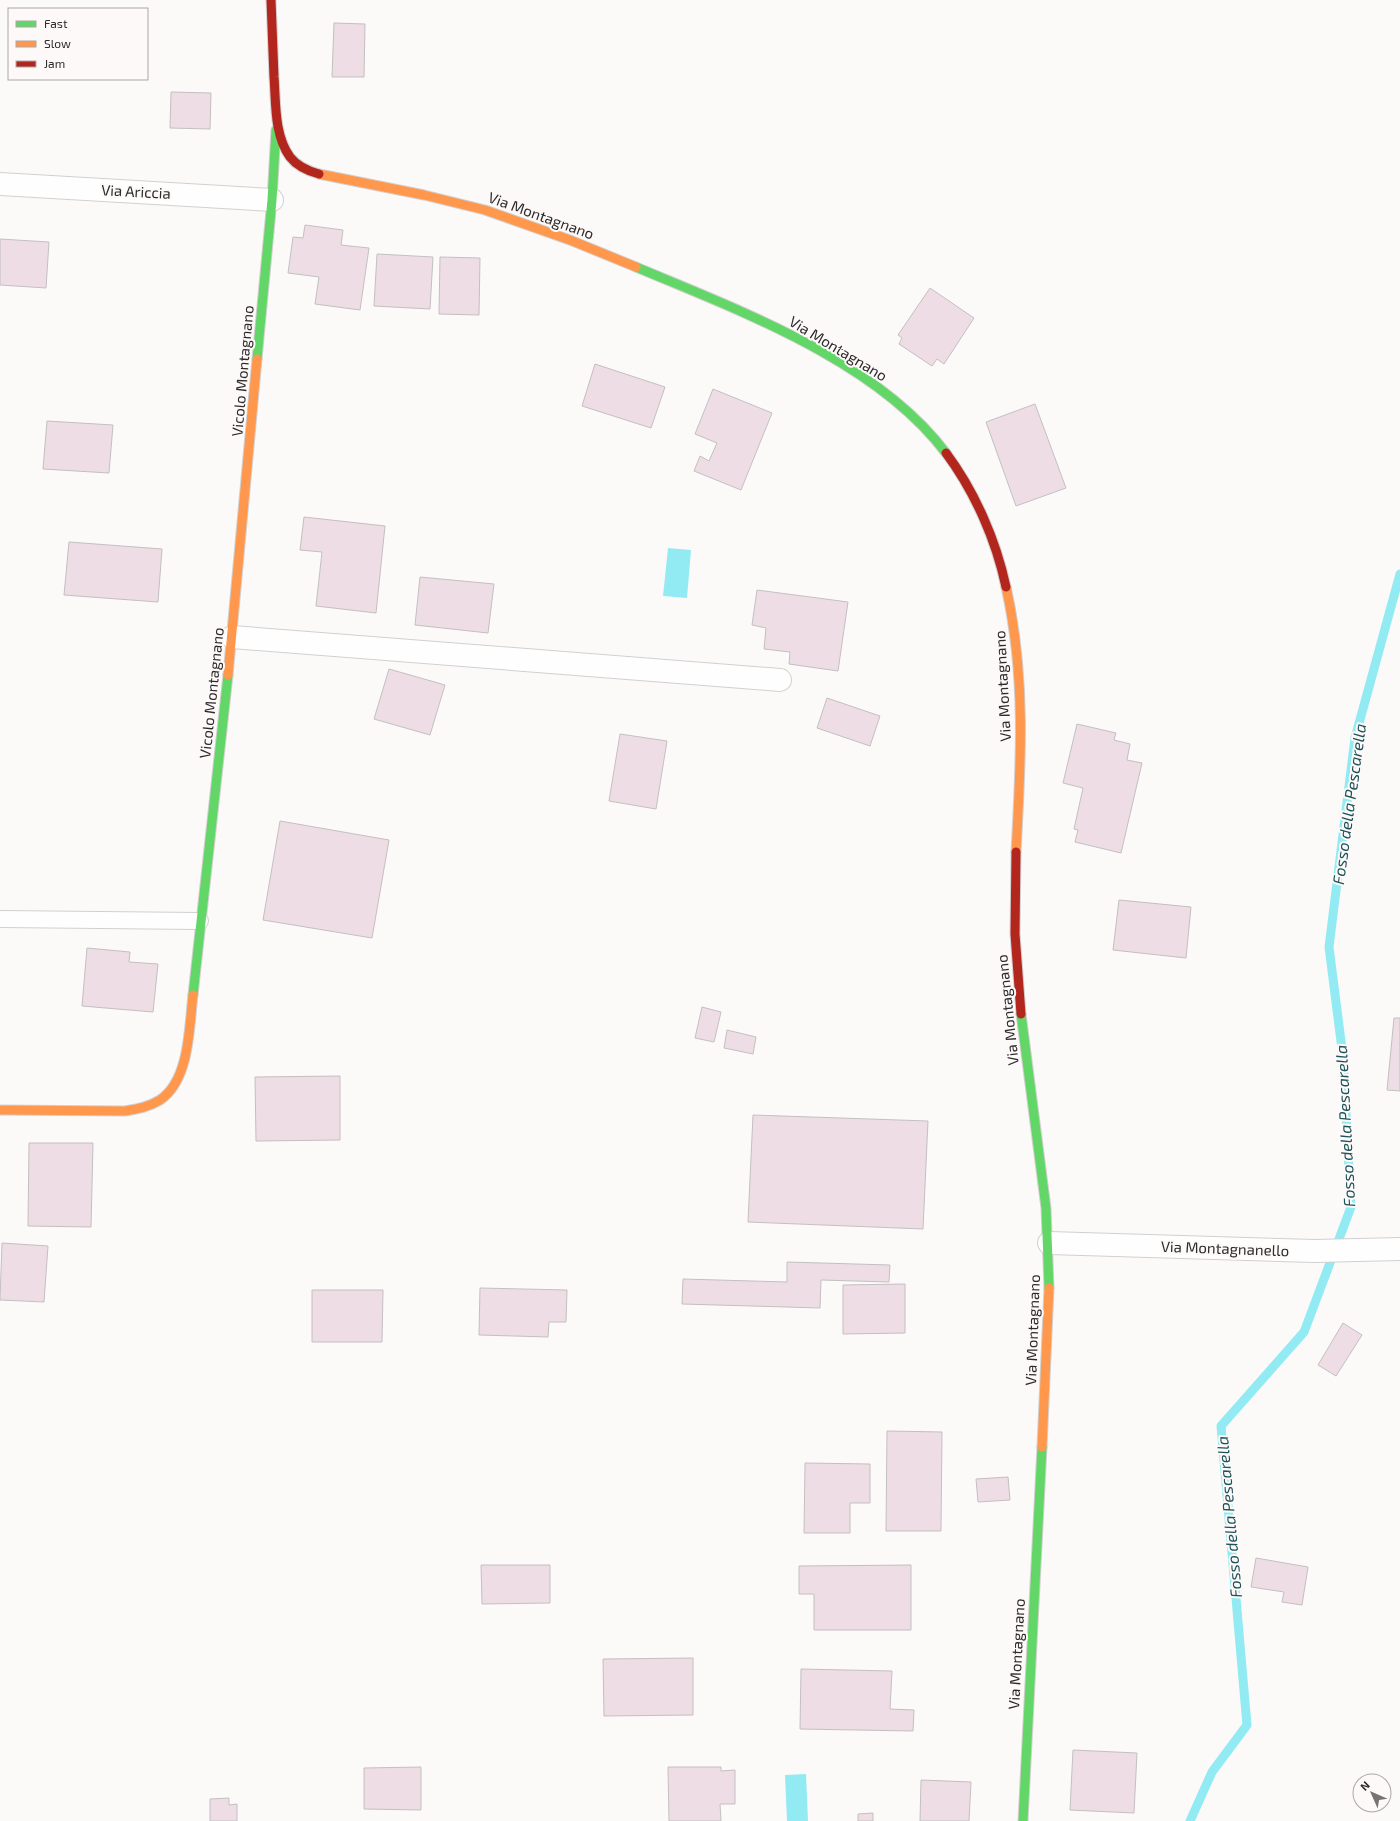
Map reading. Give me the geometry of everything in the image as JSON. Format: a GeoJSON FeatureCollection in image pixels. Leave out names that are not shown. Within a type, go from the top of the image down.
{"type":"FeatureCollection","features":[{"type":"Feature","properties":{"kind":"street","name":"Via Montagnano"},"geometry":{"type":"LineString","coordinates":[[271,0],[277,119],[280,138],[295,162],[311,172],[419,193],[514,220],[589,248],[681,286],[782,331],[854,371],[895,400],[924,427],[952,461],[975,502],[995,548],[1007,587],[1016,641],[1020,678],[1021,740],[1015,877],[1015,945],[1023,1025],[1043,1179],[1049,1243],[1046,1361],[1023,1821]]}},
{"type":"Feature","properties":{"kind":"street","name":"Vicolo Montagnano"},"geometry":{"type":"LineString","coordinates":[[0,1110],[125,1111],[145,1109],[164,1098],[174,1086],[184,1062],[232,637],[272,200],[277,119]]}},
{"type":"Feature","properties":{"kind":"street","name":"Via Ariccia"},"geometry":{"type":"LineString","coordinates":[[0,184],[272,200]]}},
{"type":"Feature","properties":{"kind":"street"},"geometry":{"type":"LineString","coordinates":[[232,637],[780,680]]}},
{"type":"Feature","properties":{"kind":"street","name":"Via Montagnanello"},"geometry":{"type":"LineString","coordinates":[[1049,1243],[1315,1251],[1372,1251],[1400,1249]]}},
{"type":"Feature","properties":{"kind":"lane"},"geometry":{"type":"LineString","coordinates":[[0,919],[200,921]]}},
{"type":"Feature","properties":{"kind":"water"},"geometry":{"type":"Polygon","coordinates":[[[668,548],[691,550],[687,598],[663,596],[668,548]]]}},
{"type":"Feature","properties":{"kind":"water"},"geometry":{"type":"Polygon","coordinates":[[[806,1774],[808,1821],[787,1821],[785,1775],[806,1774]]]}},
{"type":"Feature","properties":{"kind":"building"},"geometry":{"type":"Polygon","coordinates":[[[334,23],[365,24],[364,77],[332,77],[334,23]]]}},
{"type":"Feature","properties":{"kind":"building"},"geometry":{"type":"Polygon","coordinates":[[[171,92],[211,93],[210,129],[170,128],[171,92]]]}},
{"type":"Feature","properties":{"kind":"building"},"geometry":{"type":"Polygon","coordinates":[[[305,225],[343,230],[341,245],[369,248],[360,310],[315,304],[319,277],[288,273],[293,237],[303,238],[305,225]]]}},
{"type":"Feature","properties":{"kind":"building"},"geometry":{"type":"Polygon","coordinates":[[[0,239],[49,242],[46,288],[0,285],[0,239]]]}},
{"type":"Feature","properties":{"kind":"building"},"geometry":{"type":"Polygon","coordinates":[[[377,254],[433,257],[430,309],[374,306],[377,254]]]}},
{"type":"Feature","properties":{"kind":"building"},"geometry":{"type":"Polygon","coordinates":[[[440,257],[480,258],[479,315],[439,314],[440,257]]]}},
{"type":"Feature","properties":{"kind":"building"},"geometry":{"type":"Polygon","coordinates":[[[930,288],[974,318],[944,364],[937,359],[932,366],[899,344],[902,338],[898,335],[930,288]]]}},
{"type":"Feature","properties":{"kind":"building"},"geometry":{"type":"Polygon","coordinates":[[[595,364],[665,387],[651,428],[582,406],[595,364]]]}},
{"type":"Feature","properties":{"kind":"building"},"geometry":{"type":"Polygon","coordinates":[[[713,389],[772,413],[741,490],[694,471],[700,456],[709,461],[717,443],[695,434],[713,389]]]}},
{"type":"Feature","properties":{"kind":"building"},"geometry":{"type":"Polygon","coordinates":[[[1035,404],[1066,488],[1016,506],[986,422],[1035,404]]]}},
{"type":"Feature","properties":{"kind":"building"},"geometry":{"type":"Polygon","coordinates":[[[47,421],[113,425],[109,473],[43,469],[47,421]]]}},
{"type":"Feature","properties":{"kind":"building"},"geometry":{"type":"Polygon","coordinates":[[[304,517],[385,526],[376,613],[316,606],[322,552],[300,550],[304,517]]]}},
{"type":"Feature","properties":{"kind":"building"},"geometry":{"type":"Polygon","coordinates":[[[69,542],[162,549],[158,602],[64,595],[69,542]]]}},
{"type":"Feature","properties":{"kind":"building"},"geometry":{"type":"Polygon","coordinates":[[[420,577],[494,584],[488,633],[415,625],[420,577]]]}},
{"type":"Feature","properties":{"kind":"building"},"geometry":{"type":"Polygon","coordinates":[[[757,590],[848,602],[838,671],[789,664],[790,652],[764,649],[766,628],[752,625],[757,590]]]}},
{"type":"Feature","properties":{"kind":"building"},"geometry":{"type":"Polygon","coordinates":[[[389,669],[445,685],[430,735],[374,719],[389,669]]]}},
{"type":"Feature","properties":{"kind":"building"},"geometry":{"type":"Polygon","coordinates":[[[827,698],[880,716],[870,746],[817,728],[827,698]]]}},
{"type":"Feature","properties":{"kind":"building"},"geometry":{"type":"Polygon","coordinates":[[[1077,724],[1116,733],[1114,740],[1130,744],[1127,760],[1142,763],[1121,853],[1075,842],[1078,830],[1074,829],[1083,788],[1063,783],[1077,724]]]}},
{"type":"Feature","properties":{"kind":"building"},"geometry":{"type":"Polygon","coordinates":[[[620,734],[667,741],[656,809],[609,801],[620,734]]]}},
{"type":"Feature","properties":{"kind":"building"},"geometry":{"type":"Polygon","coordinates":[[[280,821],[389,840],[372,938],[263,920],[280,821]]]}},
{"type":"Feature","properties":{"kind":"building"},"geometry":{"type":"Polygon","coordinates":[[[1119,900],[1191,907],[1186,958],[1113,950],[1119,900]]]}},
{"type":"Feature","properties":{"kind":"building"},"geometry":{"type":"Polygon","coordinates":[[[87,948],[130,952],[129,962],[158,964],[153,1012],[82,1006],[87,948]]]}},
{"type":"Feature","properties":{"kind":"building"},"geometry":{"type":"Polygon","coordinates":[[[702,1007],[721,1012],[714,1042],[695,1038],[702,1007]]]}},
{"type":"Feature","properties":{"kind":"building"},"geometry":{"type":"Polygon","coordinates":[[[1394,1018],[1400,1018],[1400,1091],[1387,1090],[1394,1018]]]}},
{"type":"Feature","properties":{"kind":"building"},"geometry":{"type":"Polygon","coordinates":[[[727,1030],[756,1037],[753,1054],[724,1048],[727,1030]]]}},
{"type":"Feature","properties":{"kind":"building"},"geometry":{"type":"Polygon","coordinates":[[[340,1076],[340,1140],[256,1141],[255,1077],[340,1076]]]}},
{"type":"Feature","properties":{"kind":"building"},"geometry":{"type":"Polygon","coordinates":[[[753,1115],[928,1121],[923,1229],[748,1222],[753,1115]]]}},
{"type":"Feature","properties":{"kind":"building"},"geometry":{"type":"Polygon","coordinates":[[[29,1143],[93,1143],[91,1227],[28,1226],[29,1143]]]}},
{"type":"Feature","properties":{"kind":"building"},"geometry":{"type":"Polygon","coordinates":[[[2,1243],[48,1246],[44,1302],[0,1300],[2,1243]]]}},
{"type":"Feature","properties":{"kind":"building"},"geometry":{"type":"Polygon","coordinates":[[[787,1262],[890,1265],[889,1282],[821,1280],[820,1308],[682,1304],[683,1279],[787,1282],[787,1262]]]}},
{"type":"Feature","properties":{"kind":"building"},"geometry":{"type":"Polygon","coordinates":[[[905,1284],[905,1333],[843,1334],[843,1285],[905,1284]]]}},
{"type":"Feature","properties":{"kind":"building"},"geometry":{"type":"Polygon","coordinates":[[[480,1288],[567,1290],[566,1322],[549,1322],[548,1337],[479,1335],[480,1288]]]}},
{"type":"Feature","properties":{"kind":"building"},"geometry":{"type":"Polygon","coordinates":[[[312,1290],[383,1290],[382,1342],[312,1342],[312,1290]]]}},
{"type":"Feature","properties":{"kind":"building"},"geometry":{"type":"Polygon","coordinates":[[[1343,1323],[1362,1335],[1336,1376],[1318,1365],[1343,1323]]]}},
{"type":"Feature","properties":{"kind":"building"},"geometry":{"type":"Polygon","coordinates":[[[887,1431],[942,1432],[941,1531],[886,1531],[887,1431]]]}},
{"type":"Feature","properties":{"kind":"building"},"geometry":{"type":"Polygon","coordinates":[[[805,1463],[870,1464],[870,1503],[850,1503],[850,1533],[804,1533],[805,1463]]]}},
{"type":"Feature","properties":{"kind":"building"},"geometry":{"type":"Polygon","coordinates":[[[1008,1477],[1010,1500],[978,1502],[976,1479],[1008,1477]]]}},
{"type":"Feature","properties":{"kind":"building"},"geometry":{"type":"Polygon","coordinates":[[[1256,1558],[1308,1567],[1302,1605],[1282,1602],[1284,1592],[1251,1587],[1256,1558]]]}},
{"type":"Feature","properties":{"kind":"building"},"geometry":{"type":"Polygon","coordinates":[[[481,1565],[550,1565],[550,1603],[482,1604],[481,1565]]]}},
{"type":"Feature","properties":{"kind":"building"},"geometry":{"type":"Polygon","coordinates":[[[911,1565],[911,1630],[814,1630],[814,1594],[799,1594],[799,1566],[911,1565]]]}},
{"type":"Feature","properties":{"kind":"building"},"geometry":{"type":"Polygon","coordinates":[[[693,1658],[693,1715],[604,1716],[603,1659],[693,1658]]]}},
{"type":"Feature","properties":{"kind":"building"},"geometry":{"type":"Polygon","coordinates":[[[801,1669],[892,1671],[890,1709],[914,1710],[913,1731],[800,1729],[801,1669]]]}},
{"type":"Feature","properties":{"kind":"building"},"geometry":{"type":"Polygon","coordinates":[[[1073,1750],[1137,1753],[1134,1813],[1070,1810],[1073,1750]]]}},
{"type":"Feature","properties":{"kind":"building"},"geometry":{"type":"Polygon","coordinates":[[[421,1767],[421,1810],[364,1809],[364,1768],[421,1767]]]}},
{"type":"Feature","properties":{"kind":"building"},"geometry":{"type":"Polygon","coordinates":[[[668,1767],[721,1767],[721,1771],[735,1770],[735,1804],[720,1804],[721,1821],[669,1821],[668,1767]]]}},
{"type":"Feature","properties":{"kind":"building"},"geometry":{"type":"Polygon","coordinates":[[[921,1780],[971,1782],[969,1821],[920,1821],[921,1780]]]}},
{"type":"Feature","properties":{"kind":"building"},"geometry":{"type":"Polygon","coordinates":[[[229,1798],[229,1805],[237,1804],[237,1821],[210,1821],[210,1799],[229,1798]]]}},
{"type":"Feature","properties":{"kind":"building"},"geometry":{"type":"Polygon","coordinates":[[[873,1813],[873,1821],[858,1821],[858,1814],[873,1813]]]}},
{"type":"Feature","properties":{"kind":"waterway","name":"Fosso della Pescarella"},"geometry":{"type":"LineString","coordinates":[[1190,1821],[1212,1772],[1247,1725],[1221,1426],[1304,1332],[1351,1207],[1343,1057],[1329,947],[1355,738],[1400,574]]}},
{"type":"Feature","properties":{"kind":"traffic: fast"},"geometry":{"type":"LineString","coordinates":[[257,359],[272,200],[276,130]]}},
{"type":"Feature","properties":{"kind":"traffic: fast"},"geometry":{"type":"LineString","coordinates":[[636,267],[761,321],[804,342],[845,365],[883,391],[917,420],[946,453]]}},
{"type":"Feature","properties":{"kind":"traffic: fast"},"geometry":{"type":"LineString","coordinates":[[193,995],[228,675]]}},
{"type":"Feature","properties":{"kind":"traffic: fast"},"geometry":{"type":"LineString","coordinates":[[1021,1014],[1046,1208],[1049,1288]]}},
{"type":"Feature","properties":{"kind":"traffic: fast"},"geometry":{"type":"LineString","coordinates":[[1023,1821],[1042,1447]]}},
{"type":"Feature","properties":{"kind":"traffic: slow"},"geometry":{"type":"LineString","coordinates":[[319,174],[424,195],[485,210],[570,240],[636,267]]}},
{"type":"Feature","properties":{"kind":"traffic: slow"},"geometry":{"type":"LineString","coordinates":[[228,675],[257,359]]}},
{"type":"Feature","properties":{"kind":"traffic: slow"},"geometry":{"type":"LineString","coordinates":[[1006,587],[1017,653],[1019,686],[1020,752],[1016,852]]}},
{"type":"Feature","properties":{"kind":"traffic: slow"},"geometry":{"type":"LineString","coordinates":[[0,1110],[125,1111],[147,1106],[160,1100],[170,1091],[183,1066],[189,1037],[193,995]]}},
{"type":"Feature","properties":{"kind":"traffic: slow"},"geometry":{"type":"LineString","coordinates":[[1042,1447],[1049,1288]]}},
{"type":"Feature","properties":{"kind":"traffic: jam"},"geometry":{"type":"LineString","coordinates":[[271,0],[278,129],[290,157],[303,168],[319,174]]}},
{"type":"Feature","properties":{"kind":"traffic: jam"},"geometry":{"type":"LineString","coordinates":[[946,453],[966,484],[983,517],[1002,569],[1006,587]]}},
{"type":"Feature","properties":{"kind":"traffic: jam"},"geometry":{"type":"LineString","coordinates":[[1016,852],[1015,934],[1021,1014]]}}]}
